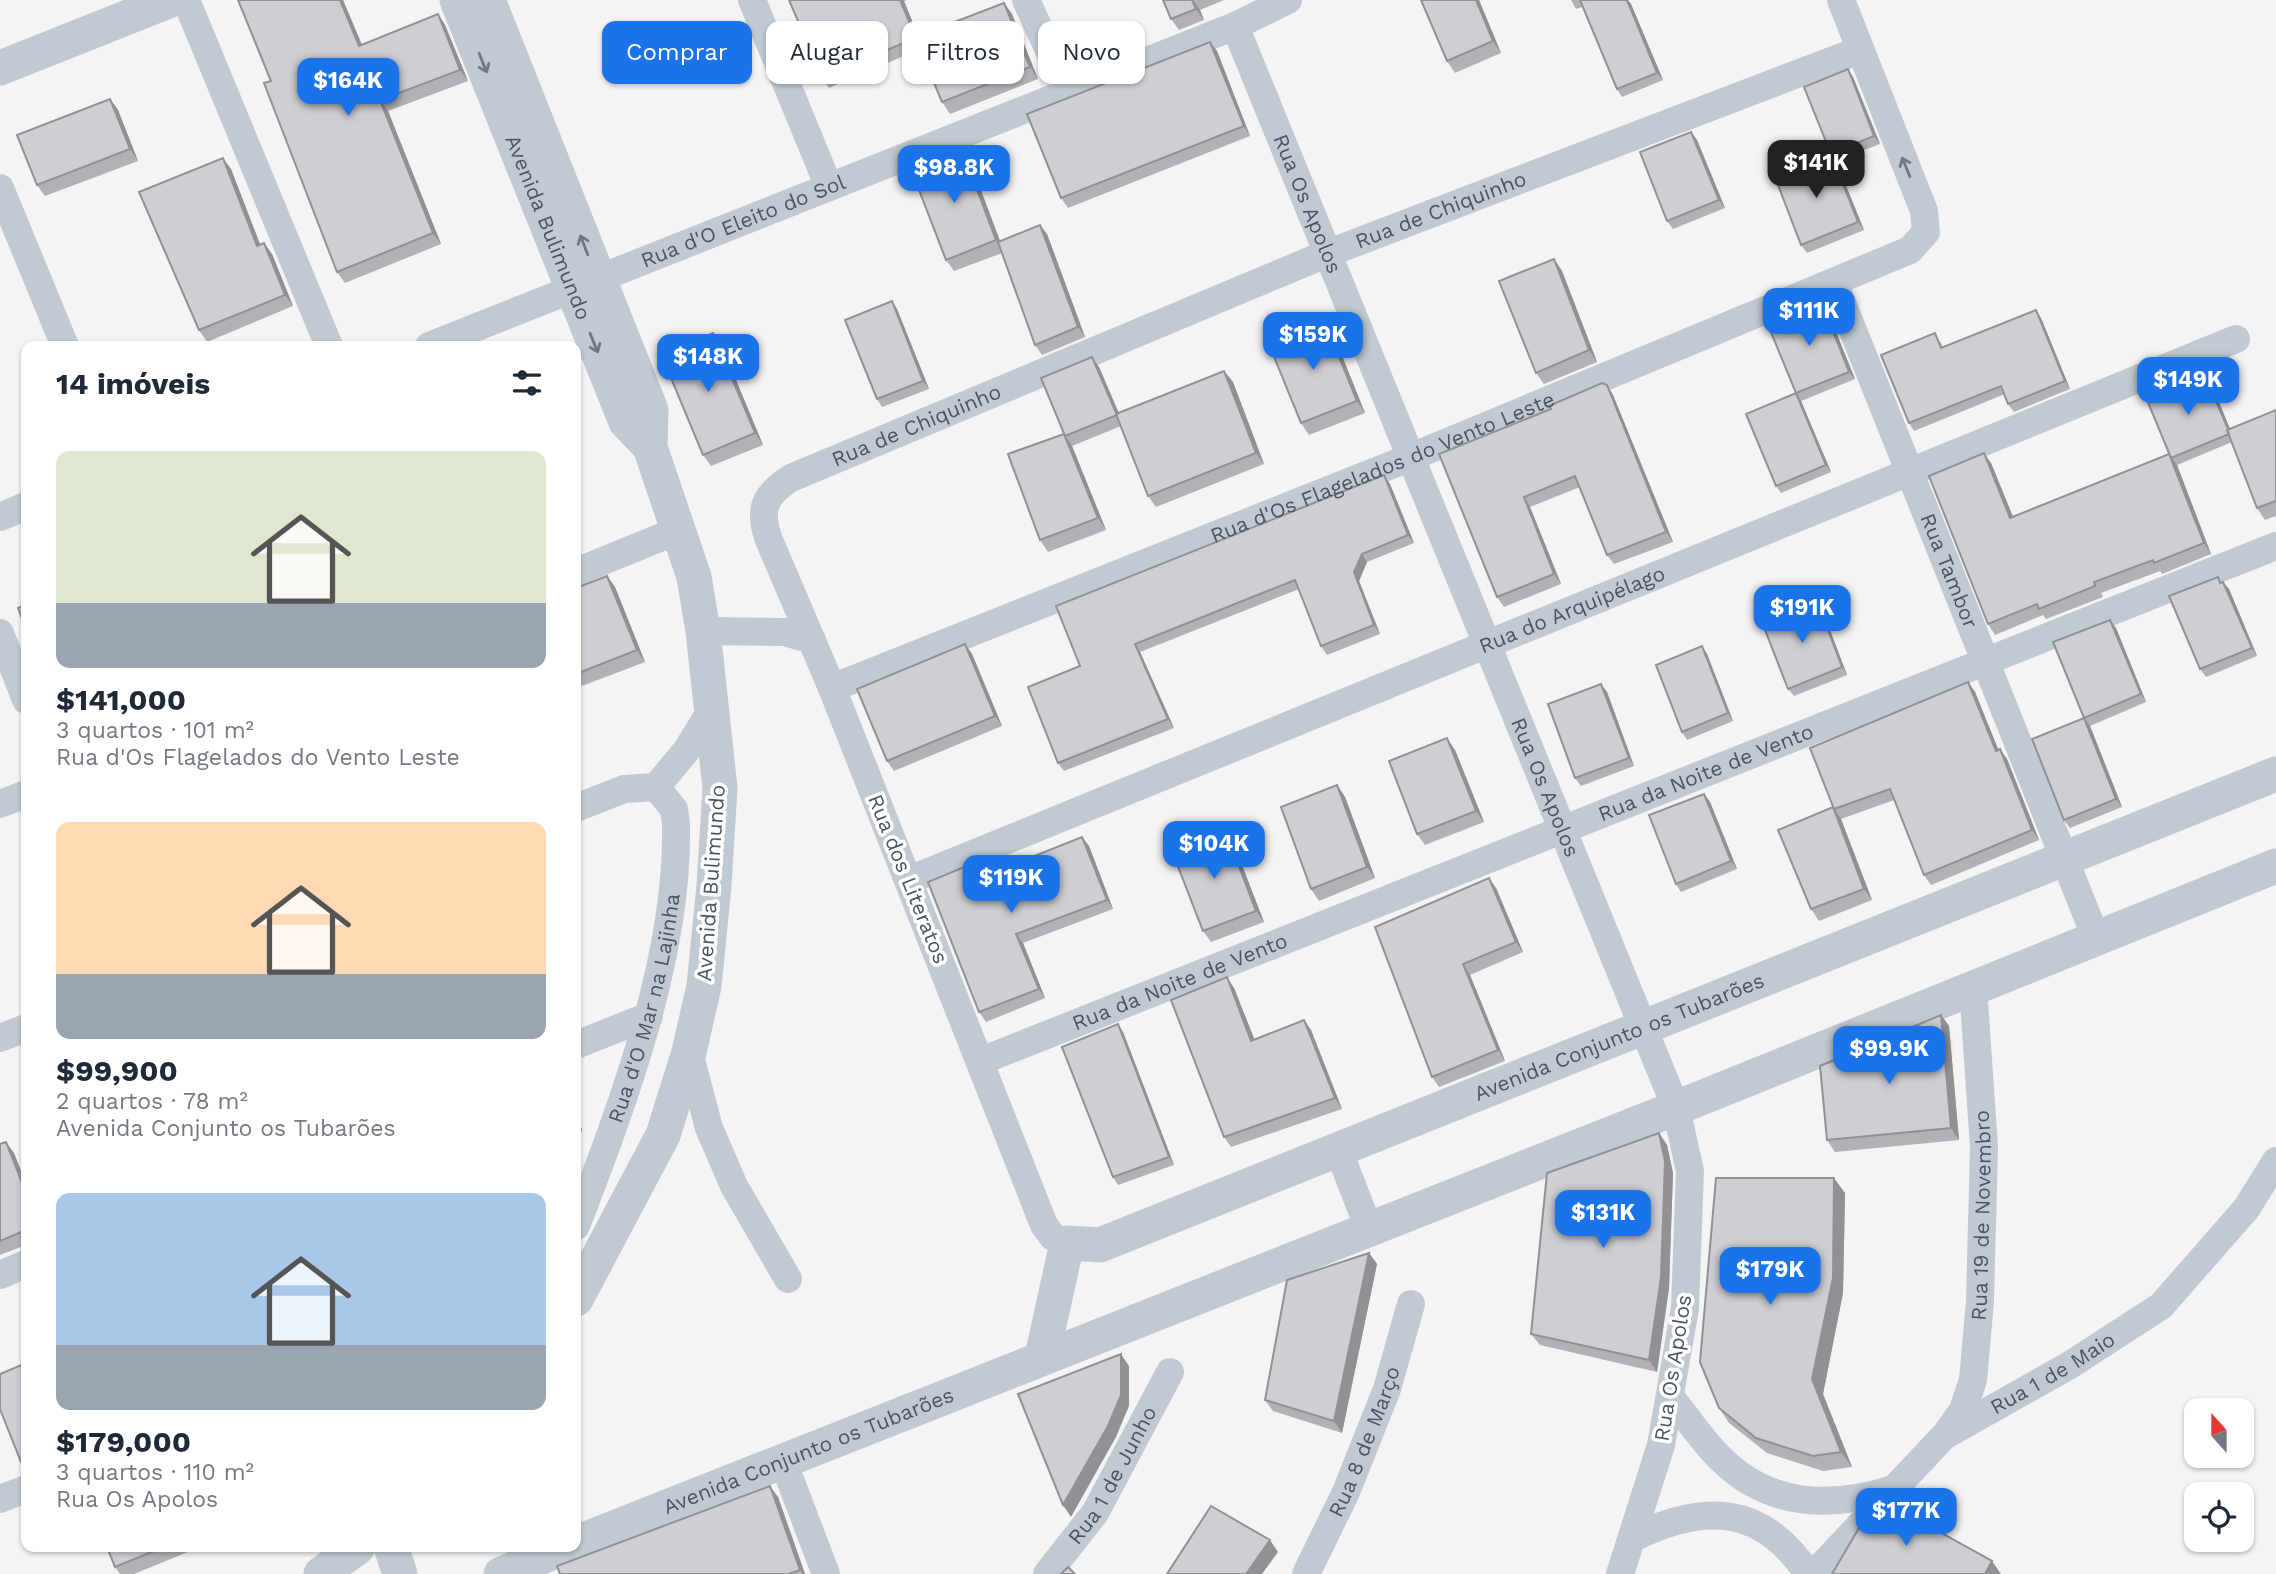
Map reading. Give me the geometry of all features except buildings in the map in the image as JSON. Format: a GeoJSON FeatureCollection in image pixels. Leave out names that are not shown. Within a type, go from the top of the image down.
{"type":"FeatureCollection","features":[{"type":"Feature","properties":{"kind":"street"},"geometry":{"type":"LineString","coordinates":[[0,68],[172,0]]}},
{"type":"Feature","properties":{"kind":"street"},"geometry":{"type":"LineString","coordinates":[[186,0],[327,341]]}},
{"type":"Feature","properties":{"kind":"street","name":"Avenida Bulimundo"},"geometry":{"type":"LineString","coordinates":[[457,0],[585,284]]}},
{"type":"Feature","properties":{"kind":"street","name":"Avenida Bulimundo"},"geometry":{"type":"LineString","coordinates":[[488,0],[585,284],[626,422],[650,447],[694,577],[703,631],[720,788],[704,986],[689,1052],[663,1135],[581,1290]]}},
{"type":"Feature","properties":{"kind":"street"},"geometry":{"type":"LineString","coordinates":[[752,0],[829,187]]}},
{"type":"Feature","properties":{"kind":"street"},"geometry":{"type":"LineString","coordinates":[[1026,0],[1068,92]]}},
{"type":"Feature","properties":{"kind":"street"},"geometry":{"type":"LineString","coordinates":[[1841,0],[1860,50]]}},
{"type":"Feature","properties":{"kind":"street","name":"Rua d'O Eleito do Sol"},"geometry":{"type":"LineString","coordinates":[[442,341],[1235,26],[1283,1]]}},
{"type":"Feature","properties":{"kind":"street","name":"Rua Os Apolos"},"geometry":{"type":"LineString","coordinates":[[1235,26],[1676,1108],[1690,1171],[1685,1308],[1671,1398],[1633,1538],[1619,1574]]}},
{"type":"Feature","properties":{"kind":"street","name":"Rua d'Os Flagelados do Vento Leste"},"geometry":{"type":"LineString","coordinates":[[832,688],[1409,458],[1910,250],[1926,232],[1924,211],[1860,50]]}},
{"type":"Feature","properties":{"kind":"street","name":"Rua de Chiquinho"},"geometry":{"type":"LineString","coordinates":[[763,505],[773,489],[791,478],[1326,254],[1860,50]]}},
{"type":"Feature","properties":{"kind":"street"},"geometry":{"type":"LineString","coordinates":[[0,188],[63,341]]}},
{"type":"Feature","properties":{"kind":"street","name":"Rua Tambor"},"geometry":{"type":"LineString","coordinates":[[1834,283],[1908,474],[1987,663],[2096,938]]}},
{"type":"Feature","properties":{"kind":"street","name":"Rua do Arquipélago"},"geometry":{"type":"LineString","coordinates":[[909,880],[2236,339]]}},
{"type":"Feature","properties":{"kind":"street","name":"Rua dos Literatos"},"geometry":{"type":"LineString","coordinates":[[763,505],[763,522],[909,880],[1044,1225],[1053,1237],[1068,1243]]}},
{"type":"Feature","properties":{"kind":"street"},"geometry":{"type":"LineString","coordinates":[[0,517],[21,508]]}},
{"type":"Feature","properties":{"kind":"street"},"geometry":{"type":"LineString","coordinates":[[581,570],[680,530]]}},
{"type":"Feature","properties":{"kind":"street","name":"Rua da Noite de Vento"},"geometry":{"type":"LineString","coordinates":[[981,1061],[1561,828],[1987,663],[2276,545]]}},
{"type":"Feature","properties":{"kind":"street"},"geometry":{"type":"LineString","coordinates":[[703,631],[785,632],[812,640]]}},
{"type":"Feature","properties":{"kind":"street"},"geometry":{"type":"LineString","coordinates":[[0,633],[21,687]]}},
{"type":"Feature","properties":{"kind":"street"},"geometry":{"type":"LineString","coordinates":[[581,806],[624,789],[656,786],[686,751],[712,709]]}},
{"type":"Feature","properties":{"kind":"street","name":"Avenida Conjunto os Tubarões"},"geometry":{"type":"LineString","coordinates":[[1068,1243],[1100,1245],[2276,774]]}},
{"type":"Feature","properties":{"kind":"street","name":"Rua d'O Mar na Lajinha"},"geometry":{"type":"LineString","coordinates":[[581,1212],[649,1016],[668,914],[676,836],[674,809],[656,786]]}},
{"type":"Feature","properties":{"kind":"street"},"geometry":{"type":"LineString","coordinates":[[0,804],[21,796]]}},
{"type":"Feature","properties":{"kind":"street","name":"Avenida Conjunto os Tubarões"},"geometry":{"type":"LineString","coordinates":[[581,1541],[1676,1108],[2276,866]]}},
{"type":"Feature","properties":{"kind":"street","name":"Rua 19 de Novembro"},"geometry":{"type":"LineString","coordinates":[[1944,1436],[1963,1409],[1973,1380],[1980,1301],[1984,1147],[1973,987]]}},
{"type":"Feature","properties":{"kind":"street"},"geometry":{"type":"LineString","coordinates":[[581,1043],[649,1016]]}},
{"type":"Feature","properties":{"kind":"street"},"geometry":{"type":"LineString","coordinates":[[0,1038],[21,1030]]}},
{"type":"Feature","properties":{"kind":"street"},"geometry":{"type":"LineString","coordinates":[[689,1052],[709,1128],[734,1186],[788,1279]]}},
{"type":"Feature","properties":{"kind":"street"},"geometry":{"type":"LineString","coordinates":[[1338,1149],[1369,1229]]}},
{"type":"Feature","properties":{"kind":"street","name":"Rua 1 de Maio"},"geometry":{"type":"LineString","coordinates":[[1814,1574],[1944,1436],[2070,1365],[2161,1307],[2246,1209],[2276,1161]]}},
{"type":"Feature","properties":{"kind":"street"},"geometry":{"type":"LineString","coordinates":[[1042,1357],[1068,1243]]}},
{"type":"Feature","properties":{"kind":"street"},"geometry":{"type":"LineString","coordinates":[[0,1275],[21,1266]]}},
{"type":"Feature","properties":{"kind":"street","name":"Rua 8 de Março"},"geometry":{"type":"LineString","coordinates":[[1306,1574],[1346,1492],[1387,1389],[1411,1304]]}},
{"type":"Feature","properties":{"kind":"street","name":"Rua 1 de Junho"},"geometry":{"type":"LineString","coordinates":[[1047,1574],[1095,1513],[1170,1372]]}},
{"type":"Feature","properties":{"kind":"street"},"geometry":{"type":"LineString","coordinates":[[1671,1398],[1718,1456],[1748,1480],[1782,1496],[1832,1502],[1857,1500],[1893,1489]]}},
{"type":"Feature","properties":{"kind":"street"},"geometry":{"type":"LineString","coordinates":[[782,1461],[826,1574]]}},
{"type":"Feature","properties":{"kind":"street"},"geometry":{"type":"LineString","coordinates":[[0,1499],[21,1491]]}},
{"type":"Feature","properties":{"kind":"street"},"geometry":{"type":"LineString","coordinates":[[1633,1538],[1665,1522],[1693,1515],[1721,1514],[1749,1521],[1774,1534],[1795,1554],[1808,1574]]}},
{"type":"Feature","properties":{"kind":"street"},"geometry":{"type":"LineString","coordinates":[[321,1574],[351,1552]]}},
{"type":"Feature","properties":{"kind":"street"},"geometry":{"type":"LineString","coordinates":[[393,1552],[400,1574]]}},
{"type":"Feature","properties":{"kind":"street"},"geometry":{"type":"LineString","coordinates":[[489,1574],[497,1552]]}},
{"type":"Feature","properties":{"kind":"street"},"geometry":{"type":"LineString","coordinates":[[501,1574],[553,1552]]}}]}
